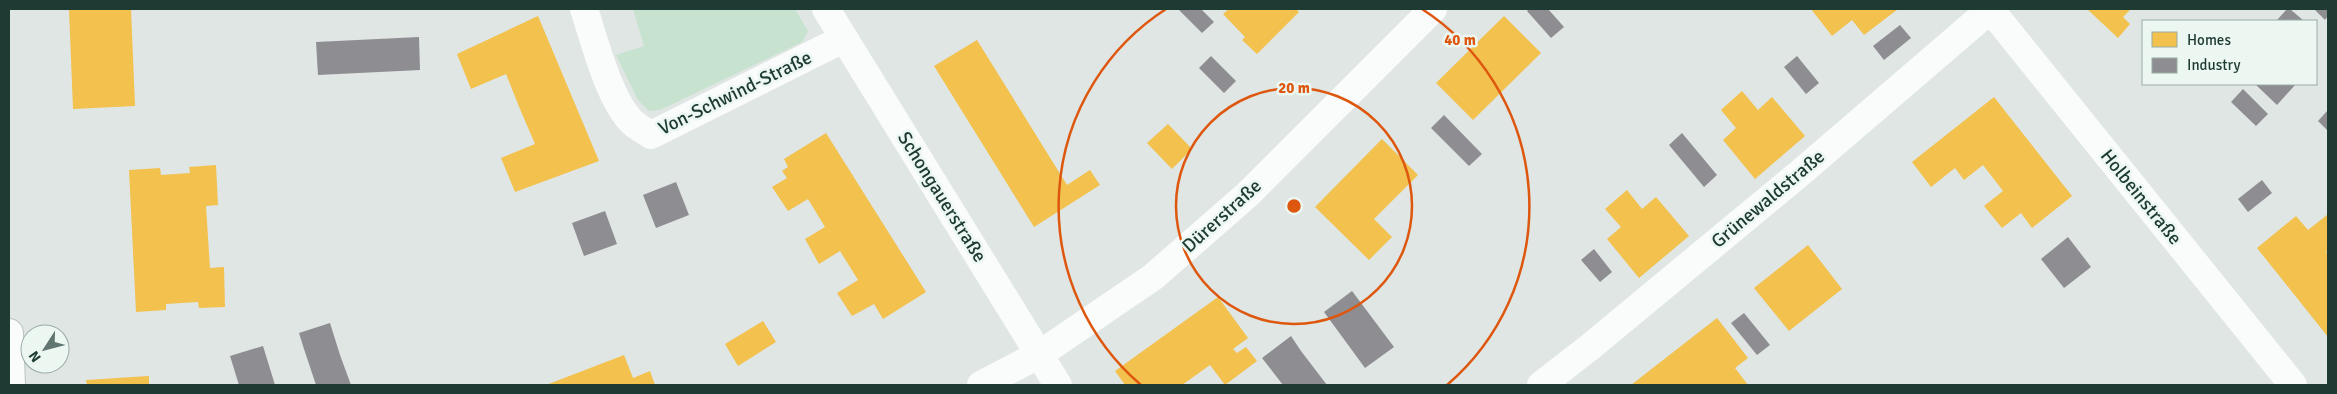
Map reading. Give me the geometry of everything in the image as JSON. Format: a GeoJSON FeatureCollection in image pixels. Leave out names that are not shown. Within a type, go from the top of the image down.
{"type":"FeatureCollection","features":[{"type":"Feature","properties":{"kind":"street","name":"Von-Schwind-Straße"},"geometry":{"type":"LineString","coordinates":[[584,9],[604,71],[619,104],[631,121],[651,135],[843,39]]}},
{"type":"Feature","properties":{"kind":"street","name":"Schongauerstraße"},"geometry":{"type":"LineString","coordinates":[[826,9],[1058,385]]}},
{"type":"Feature","properties":{"kind":"street","name":"Dürerstraße"},"geometry":{"type":"LineString","coordinates":[[981,385],[1040,354],[1153,277],[1234,206],[1433,9]]}},
{"type":"Feature","properties":{"kind":"street","name":"Grünewaldstraße"},"geometry":{"type":"LineString","coordinates":[[1541,385],[1590,347],[1800,173],[1990,9]]}},
{"type":"Feature","properties":{"kind":"street","name":"Holbeinstraße"},"geometry":{"type":"LineString","coordinates":[[1990,9],[2293,385]]}},
{"type":"Feature","properties":{"kind":"street"},"geometry":{"type":"LineString","coordinates":[[9,333],[11,385]]}},
{"type":"Feature","properties":{"kind":"green space"},"geometry":{"type":"Polygon","coordinates":[[[633,9],[795,9],[808,31],[802,42],[660,110],[649,111],[638,100],[616,55],[644,46],[633,9]]]}},
{"type":"Feature","properties":{"kind":"building: Homes"},"geometry":{"type":"Polygon","coordinates":[[[69,9],[131,9],[135,106],[73,109],[69,9]]]}},
{"type":"Feature","properties":{"kind":"building: Homes"},"geometry":{"type":"Polygon","coordinates":[[[1229,9],[1296,9],[1299,12],[1257,54],[1242,40],[1245,37],[1223,14],[1229,9]]]}},
{"type":"Feature","properties":{"kind":"building: Homes"},"geometry":{"type":"Polygon","coordinates":[[[1811,9],[1898,9],[1864,35],[1852,20],[1832,36],[1811,9]]]}},
{"type":"Feature","properties":{"kind":"building: Homes"},"geometry":{"type":"Polygon","coordinates":[[[2087,9],[2131,9],[2123,17],[2130,24],[2118,38],[2087,9]]]}},
{"type":"Feature","properties":{"kind":"building: Homes"},"geometry":{"type":"Polygon","coordinates":[[[538,16],[599,161],[515,192],[501,158],[535,144],[506,74],[471,89],[457,54],[538,16]]]}},
{"type":"Feature","properties":{"kind":"building: Homes"},"geometry":{"type":"Polygon","coordinates":[[[1504,16],[1541,53],[1473,120],[1436,83],[1504,16]]]}},
{"type":"Feature","properties":{"kind":"building: Homes"},"geometry":{"type":"Polygon","coordinates":[[[977,40],[1067,185],[1090,170],[1100,185],[1034,227],[934,66],[977,40]]]}},
{"type":"Feature","properties":{"kind":"building: Homes"},"geometry":{"type":"Polygon","coordinates":[[[1742,91],[1758,110],[1772,97],[1805,136],[1755,179],[1723,140],[1736,128],[1721,110],[1742,91]]]}},
{"type":"Feature","properties":{"kind":"building: Homes"},"geometry":{"type":"Polygon","coordinates":[[[1994,97],[2072,196],[2032,228],[2021,213],[2002,228],[1984,206],[2003,191],[1983,165],[1964,180],[1955,168],[1931,187],[1912,162],[1994,97]]]}},
{"type":"Feature","properties":{"kind":"building: Homes"},"geometry":{"type":"Polygon","coordinates":[[[1168,124],[1192,149],[1172,169],[1147,143],[1168,124]]]}},
{"type":"Feature","properties":{"kind":"building: Homes"},"geometry":{"type":"Polygon","coordinates":[[[826,133],[926,292],[883,319],[874,304],[852,316],[837,293],[858,280],[840,251],[819,264],[805,239],[825,227],[808,199],[788,211],[772,187],[787,178],[782,171],[788,167],[784,159],[826,133]]]}},
{"type":"Feature","properties":{"kind":"building: Homes"},"geometry":{"type":"Polygon","coordinates":[[[1382,139],[1418,175],[1374,219],[1392,237],[1369,260],[1315,207],[1382,139]]]}},
{"type":"Feature","properties":{"kind":"building: Homes"},"geometry":{"type":"Polygon","coordinates":[[[216,165],[218,205],[206,206],[210,268],[224,267],[225,307],[199,308],[198,302],[166,304],[166,310],[136,312],[129,170],[160,168],[161,175],[190,173],[189,167],[216,165]]]}},
{"type":"Feature","properties":{"kind":"building: Homes"},"geometry":{"type":"Polygon","coordinates":[[[1627,190],[1642,209],[1656,197],[1689,236],[1639,278],[1607,239],[1621,227],[1605,209],[1627,190]]]}},
{"type":"Feature","properties":{"kind":"building: Homes"},"geometry":{"type":"Polygon","coordinates":[[[2327,215],[2328,337],[2257,248],[2296,216],[2308,230],[2327,215]]]}},
{"type":"Feature","properties":{"kind":"building: Homes"},"geometry":{"type":"Polygon","coordinates":[[[1808,245],[1842,289],[1789,331],[1754,288],[1808,245]]]}},
{"type":"Feature","properties":{"kind":"building: Homes"},"geometry":{"type":"Polygon","coordinates":[[[1218,297],[1248,338],[1233,349],[1237,353],[1246,347],[1257,361],[1225,385],[1210,365],[1182,385],[1125,385],[1115,371],[1218,297]]]}},
{"type":"Feature","properties":{"kind":"building: Homes"},"geometry":{"type":"Polygon","coordinates":[[[1717,318],[1748,358],[1735,368],[1748,385],[1631,385],[1717,318]]]}},
{"type":"Feature","properties":{"kind":"building: Homes"},"geometry":{"type":"Polygon","coordinates":[[[763,321],[776,342],[738,366],[725,344],[763,321]]]}},
{"type":"Feature","properties":{"kind":"building: Homes"},"geometry":{"type":"Polygon","coordinates":[[[624,355],[633,378],[650,371],[655,385],[546,385],[624,355]]]}},
{"type":"Feature","properties":{"kind":"building: Homes"},"geometry":{"type":"Polygon","coordinates":[[[149,376],[149,385],[87,385],[86,380],[149,376]]]}},
{"type":"Feature","properties":{"kind":"building: Industry"},"geometry":{"type":"Polygon","coordinates":[[[1178,9],[1201,9],[1214,22],[1202,33],[1178,9]]]}},
{"type":"Feature","properties":{"kind":"building: Industry"},"geometry":{"type":"Polygon","coordinates":[[[1529,9],[1548,9],[1564,27],[1551,38],[1527,11],[1529,9]]]}},
{"type":"Feature","properties":{"kind":"building: Industry"},"geometry":{"type":"Polygon","coordinates":[[[2287,9],[2290,9],[2303,20],[2277,20],[2287,9]]]}},
{"type":"Feature","properties":{"kind":"building: Industry"},"geometry":{"type":"Polygon","coordinates":[[[2314,9],[2328,9],[2328,16],[2325,20],[2314,9]]]}},
{"type":"Feature","properties":{"kind":"building: Industry"},"geometry":{"type":"Polygon","coordinates":[[[1900,25],[1911,38],[1884,60],[1873,46],[1900,25]]]}},
{"type":"Feature","properties":{"kind":"building: Industry"},"geometry":{"type":"Polygon","coordinates":[[[419,37],[420,70],[318,75],[316,42],[419,37]]]}},
{"type":"Feature","properties":{"kind":"building: Industry"},"geometry":{"type":"Polygon","coordinates":[[[1211,56],[1236,81],[1224,93],[1199,68],[1211,56]]]}},
{"type":"Feature","properties":{"kind":"building: Industry"},"geometry":{"type":"Polygon","coordinates":[[[1797,56],[1819,83],[1806,94],[1784,67],[1797,56]]]}},
{"type":"Feature","properties":{"kind":"building: Industry"},"geometry":{"type":"Polygon","coordinates":[[[2256,85],[2295,85],[2277,105],[2256,85]]]}},
{"type":"Feature","properties":{"kind":"building: Industry"},"geometry":{"type":"Polygon","coordinates":[[[2243,89],[2268,114],[2256,126],[2231,102],[2243,89]]]}},
{"type":"Feature","properties":{"kind":"building: Industry"},"geometry":{"type":"Polygon","coordinates":[[[2328,110],[2328,131],[2318,121],[2328,110]]]}},
{"type":"Feature","properties":{"kind":"building: Industry"},"geometry":{"type":"Polygon","coordinates":[[[1444,115],[1482,154],[1469,166],[1431,128],[1444,115]]]}},
{"type":"Feature","properties":{"kind":"building: Industry"},"geometry":{"type":"Polygon","coordinates":[[[1682,133],[1717,175],[1704,187],[1669,145],[1682,133]]]}},
{"type":"Feature","properties":{"kind":"building: Industry"},"geometry":{"type":"Polygon","coordinates":[[[2262,180],[2272,193],[2248,212],[2238,199],[2262,180]]]}},
{"type":"Feature","properties":{"kind":"building: Industry"},"geometry":{"type":"Polygon","coordinates":[[[676,182],[689,215],[656,228],[643,195],[676,182]]]}},
{"type":"Feature","properties":{"kind":"building: Industry"},"geometry":{"type":"Polygon","coordinates":[[[605,211],[617,244],[584,256],[572,223],[605,211]]]}},
{"type":"Feature","properties":{"kind":"building: Industry"},"geometry":{"type":"Polygon","coordinates":[[[2068,237],[2091,267],[2064,288],[2041,259],[2068,237]]]}},
{"type":"Feature","properties":{"kind":"building: Industry"},"geometry":{"type":"Polygon","coordinates":[[[1594,249],[1612,272],[1600,282],[1581,260],[1594,249]]]}},
{"type":"Feature","properties":{"kind":"building: Industry"},"geometry":{"type":"Polygon","coordinates":[[[1352,291],[1394,347],[1365,368],[1324,312],[1352,291]]]}},
{"type":"Feature","properties":{"kind":"building: Industry"},"geometry":{"type":"Polygon","coordinates":[[[1744,313],[1770,345],[1757,355],[1731,323],[1744,313]]]}},
{"type":"Feature","properties":{"kind":"building: Industry"},"geometry":{"type":"Polygon","coordinates":[[[330,323],[351,385],[316,385],[299,333],[330,323]]]}},
{"type":"Feature","properties":{"kind":"building: Industry"},"geometry":{"type":"Polygon","coordinates":[[[1291,336],[1327,385],[1283,385],[1262,358],[1291,336]]]}},
{"type":"Feature","properties":{"kind":"building: Industry"},"geometry":{"type":"Polygon","coordinates":[[[263,346],[275,385],[239,385],[230,356],[263,346]]]}}]}
